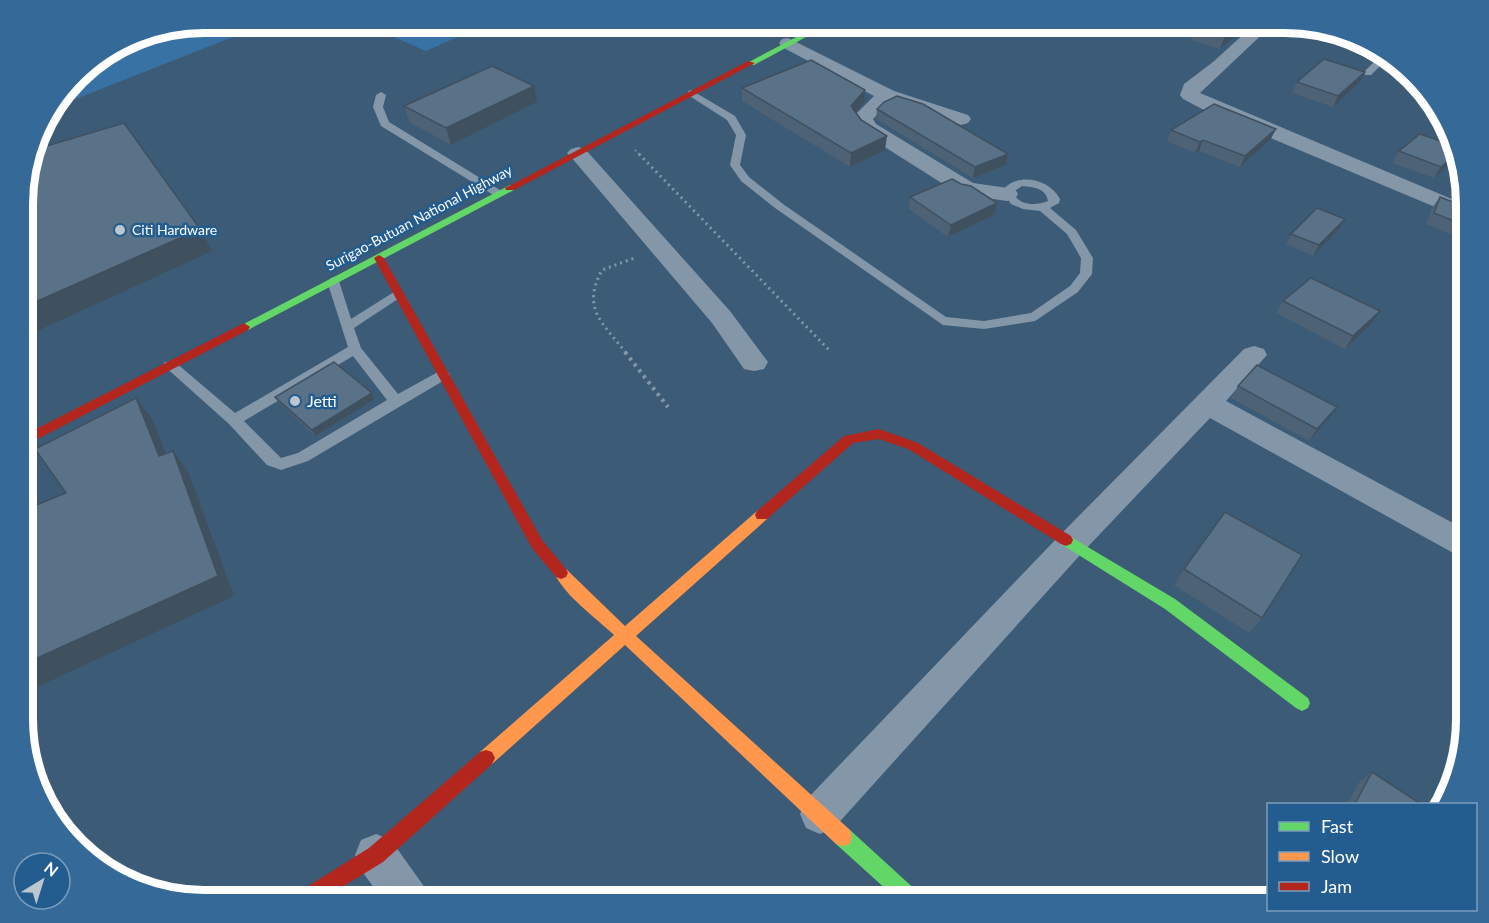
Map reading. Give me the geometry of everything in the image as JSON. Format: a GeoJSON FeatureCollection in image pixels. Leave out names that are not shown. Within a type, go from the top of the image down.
{"type":"FeatureCollection","features":[{"type":"Feature","properties":{"kind":"main road","name":"Surigao-Butuan National Highway"},"geometry":{"type":"LineString","coordinates":[[33,436],[809,33]]}},
{"type":"Feature","properties":{"kind":"main road"},"geometry":{"type":"LineString","coordinates":[[379,258],[537,544],[575,589],[901,890]]}},
{"type":"Feature","properties":{"kind":"main road"},"geometry":{"type":"LineString","coordinates":[[320,890],[376,855],[849,439],[879,434],[913,446],[1170,604],[1302,703]]}},
{"type":"Feature","properties":{"kind":"street"},"geometry":{"type":"LineString","coordinates":[[1254,33],[1220,66],[1191,88],[1190,95],[1211,106],[1456,209]]}},
{"type":"Feature","properties":{"kind":"street"},"geometry":{"type":"LineString","coordinates":[[788,44],[887,95],[961,119]]}},
{"type":"Feature","properties":{"kind":"street"},"geometry":{"type":"LineString","coordinates":[[887,95],[862,118],[868,128],[967,189],[989,194],[1007,194]]}},
{"type":"Feature","properties":{"kind":"street"},"geometry":{"type":"LineString","coordinates":[[578,153],[721,316],[754,362]]}},
{"type":"Feature","properties":{"kind":"street"},"geometry":{"type":"LineString","coordinates":[[820,814],[1070,544],[1254,355]]}},
{"type":"Feature","properties":{"kind":"street"},"geometry":{"type":"LineString","coordinates":[[1207,404],[1456,540]]}},
{"type":"Feature","properties":{"kind":"street"},"geometry":{"type":"LineString","coordinates":[[376,855],[401,890]]}},
{"type":"Feature","properties":{"kind":"lane"},"geometry":{"type":"LineString","coordinates":[[1368,73],[1379,62]]}},
{"type":"Feature","properties":{"kind":"lane"},"geometry":{"type":"LineString","coordinates":[[692,93],[731,118],[741,135],[735,165],[745,178],[779,206],[943,321],[984,325],[1035,317],[1074,290],[1086,274],[1087,258],[1072,232],[1042,208]]}},
{"type":"Feature","properties":{"kind":"lane"},"geometry":{"type":"LineString","coordinates":[[381,95],[378,107],[385,124],[499,194]]}},
{"type":"Feature","properties":{"kind":"lane"},"geometry":{"type":"LineString","coordinates":[[1029,183],[1050,190],[1054,198],[1053,203],[1042,208],[1013,203],[1007,190],[1015,184],[1029,183]]}},
{"type":"Feature","properties":{"kind":"lane"},"geometry":{"type":"LineString","coordinates":[[333,281],[355,349],[396,401]]}},
{"type":"Feature","properties":{"kind":"lane"},"geometry":{"type":"LineString","coordinates":[[347,327],[398,295]]}},
{"type":"Feature","properties":{"kind":"lane"},"geometry":{"type":"LineString","coordinates":[[234,420],[355,349]]}},
{"type":"Feature","properties":{"kind":"lane"},"geometry":{"type":"LineString","coordinates":[[170,365],[234,420],[272,460],[281,464],[303,458],[443,375]]}},
{"type":"Feature","properties":{"kind":"path"},"geometry":{"type":"LineString","coordinates":[[618,132],[829,350]]}},
{"type":"Feature","properties":{"kind":"path"},"geometry":{"type":"LineString","coordinates":[[663,248],[602,270],[594,285],[594,311],[668,407]]}},
{"type":"Feature","properties":{"kind":"shaded area"},"geometry":{"type":"Polygon","coordinates":[[[193,33],[243,33],[66,103],[91,76],[109,62],[149,42],[193,33]]]}},
{"type":"Feature","properties":{"kind":"shaded area"},"geometry":{"type":"Polygon","coordinates":[[[384,33],[466,33],[426,51],[384,33]]]}},
{"type":"Feature","properties":{"kind":"building"},"geometry":{"type":"Polygon","coordinates":[[[1324,59],[1365,72],[1338,96],[1297,82],[1324,59]]]}},
{"type":"Feature","properties":{"kind":"building"},"geometry":{"type":"Polygon","coordinates":[[[811,60],[865,90],[851,106],[861,120],[887,136],[851,153],[742,88],[811,60]]]}},
{"type":"Feature","properties":{"kind":"building"},"geometry":{"type":"Polygon","coordinates":[[[492,66],[534,86],[446,128],[404,106],[492,66]]]}},
{"type":"Feature","properties":{"kind":"building"},"geometry":{"type":"Polygon","coordinates":[[[897,96],[923,104],[1008,154],[975,167],[877,109],[884,102],[897,96]]]}},
{"type":"Feature","properties":{"kind":"building"},"geometry":{"type":"Polygon","coordinates":[[[1214,104],[1276,129],[1245,156],[1171,130],[1214,104]]]}},
{"type":"Feature","properties":{"kind":"building"},"geometry":{"type":"Polygon","coordinates":[[[124,123],[200,229],[33,303],[34,182],[43,147],[124,123]]]}},
{"type":"Feature","properties":{"kind":"building"},"geometry":{"type":"Polygon","coordinates":[[[1420,134],[1444,142],[1450,159],[1441,167],[1399,151],[1420,134]]]}},
{"type":"Feature","properties":{"kind":"building"},"geometry":{"type":"Polygon","coordinates":[[[952,179],[971,186],[997,203],[951,225],[910,197],[952,179]]]}},
{"type":"Feature","properties":{"kind":"building"},"geometry":{"type":"Polygon","coordinates":[[[1440,197],[1456,203],[1456,222],[1434,213],[1440,197]]]}},
{"type":"Feature","properties":{"kind":"building"},"geometry":{"type":"Polygon","coordinates":[[[1317,208],[1345,219],[1319,245],[1291,234],[1317,208]]]}},
{"type":"Feature","properties":{"kind":"building"},"geometry":{"type":"Polygon","coordinates":[[[1311,278],[1380,311],[1353,336],[1283,301],[1311,278]]]}},
{"type":"Feature","properties":{"kind":"building"},"geometry":{"type":"Polygon","coordinates":[[[334,362],[372,393],[312,430],[275,397],[334,362]]]}},
{"type":"Feature","properties":{"kind":"building"},"geometry":{"type":"Polygon","coordinates":[[[1257,365],[1337,407],[1317,429],[1238,386],[1257,365]]]}},
{"type":"Feature","properties":{"kind":"building"},"geometry":{"type":"Polygon","coordinates":[[[136,398],[159,456],[173,451],[218,576],[33,660],[33,506],[66,493],[35,449],[136,398]]]}},
{"type":"Feature","properties":{"kind":"building"},"geometry":{"type":"Polygon","coordinates":[[[1225,512],[1302,555],[1262,618],[1184,569],[1225,512]]]}},
{"type":"Feature","properties":{"kind":"building"},"geometry":{"type":"Polygon","coordinates":[[[1372,772],[1419,803],[1356,803],[1372,772]]]}},
{"type":"Feature","properties":{"kind":"traffic: fast"},"geometry":{"type":"LineString","coordinates":[[751,63],[809,33]]}},
{"type":"Feature","properties":{"kind":"traffic: fast"},"geometry":{"type":"LineString","coordinates":[[244,327],[510,188]]}},
{"type":"Feature","properties":{"kind":"traffic: fast"},"geometry":{"type":"LineString","coordinates":[[1066,540],[1170,604],[1302,703]]}},
{"type":"Feature","properties":{"kind":"traffic: fast"},"geometry":{"type":"LineString","coordinates":[[843,837],[901,890]]}},
{"type":"Feature","properties":{"kind":"traffic: slow"},"geometry":{"type":"LineString","coordinates":[[486,758],[762,515]]}},
{"type":"Feature","properties":{"kind":"traffic: slow"},"geometry":{"type":"LineString","coordinates":[[561,573],[575,589],[843,837]]}},
{"type":"Feature","properties":{"kind":"traffic: jam"},"geometry":{"type":"LineString","coordinates":[[510,188],[751,63]]}},
{"type":"Feature","properties":{"kind":"traffic: jam"},"geometry":{"type":"LineString","coordinates":[[379,258],[537,544],[561,573]]}},
{"type":"Feature","properties":{"kind":"traffic: jam"},"geometry":{"type":"LineString","coordinates":[[33,436],[244,327]]}},
{"type":"Feature","properties":{"kind":"traffic: jam"},"geometry":{"type":"LineString","coordinates":[[762,515],[849,439],[879,434],[913,446],[1066,540]]}},
{"type":"Feature","properties":{"kind":"traffic: jam"},"geometry":{"type":"LineString","coordinates":[[320,890],[376,855],[486,758]]}},
{"type":"Feature","properties":{"kind":"place","name":"Citi Hardware"},"geometry":{"type":"Point","coordinates":[120,230]}},
{"type":"Feature","properties":{"kind":"place","name":"Jetti"},"geometry":{"type":"Point","coordinates":[295,401]}}]}
